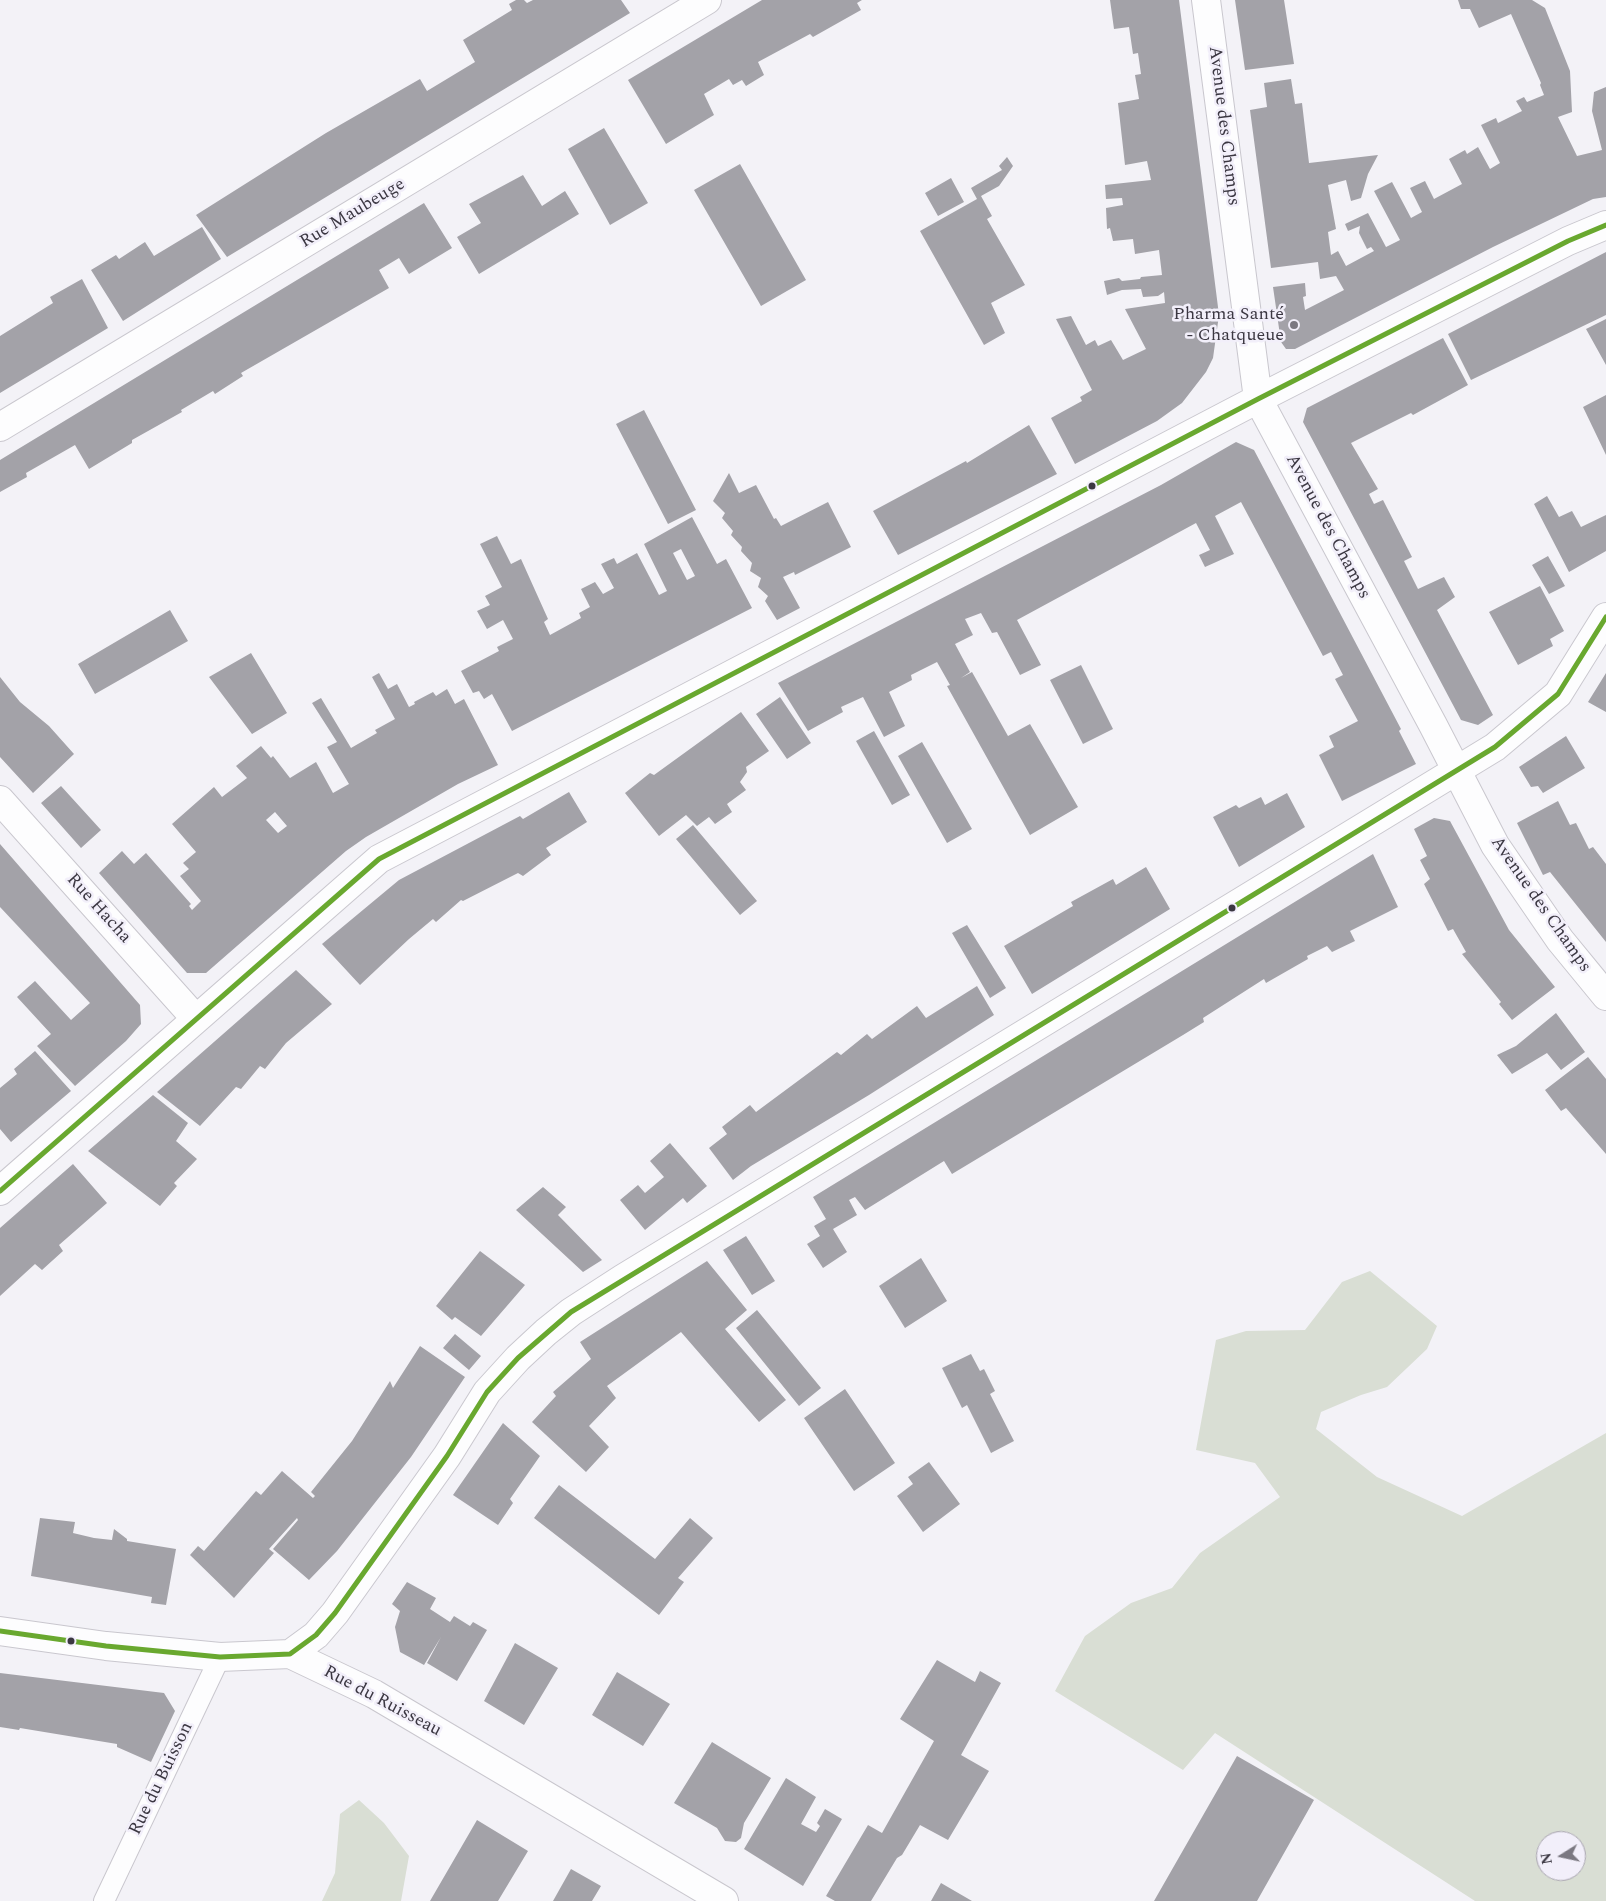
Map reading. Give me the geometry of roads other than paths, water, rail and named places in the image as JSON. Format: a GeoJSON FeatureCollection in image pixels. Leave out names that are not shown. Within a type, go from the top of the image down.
{"type":"FeatureCollection","features":[{"type":"Feature","properties":{"kind":"street","name":"Rue Maubeuge"},"geometry":{"type":"LineString","coordinates":[[0,427],[707,0]]}},
{"type":"Feature","properties":{"kind":"street","name":"Avenue des Champs"},"geometry":{"type":"LineString","coordinates":[[1206,0],[1258,399],[1495,845],[1560,940],[1606,996]]}},
{"type":"Feature","properties":{"kind":"street"},"geometry":{"type":"LineString","coordinates":[[0,1191],[379,859],[1258,399],[1568,241],[1606,225]]}},
{"type":"Feature","properties":{"kind":"street"},"geometry":{"type":"LineString","coordinates":[[290,1654],[316,1634],[335,1613],[447,1456],[487,1392],[518,1358],[571,1312],[1456,769],[1495,747],[1558,694],[1606,617]]}},
{"type":"Feature","properties":{"kind":"street","name":"Rue Hacha"},"geometry":{"type":"LineString","coordinates":[[0,800],[196,1019]]}},
{"type":"Feature","properties":{"kind":"street","name":"Rue du Ruisseau"},"geometry":{"type":"LineString","coordinates":[[0,1631],[96,1645],[220,1657],[290,1654],[374,1694],[724,1901]]}},
{"type":"Feature","properties":{"kind":"lane","name":"Rue du Buisson"},"geometry":{"type":"LineString","coordinates":[[104,1901],[220,1657]]}},
{"type":"Feature","properties":{"kind":"place","name":"Pharma Santé - Chatqueue"},"geometry":{"type":"Point","coordinates":[1294,325]}}]}
